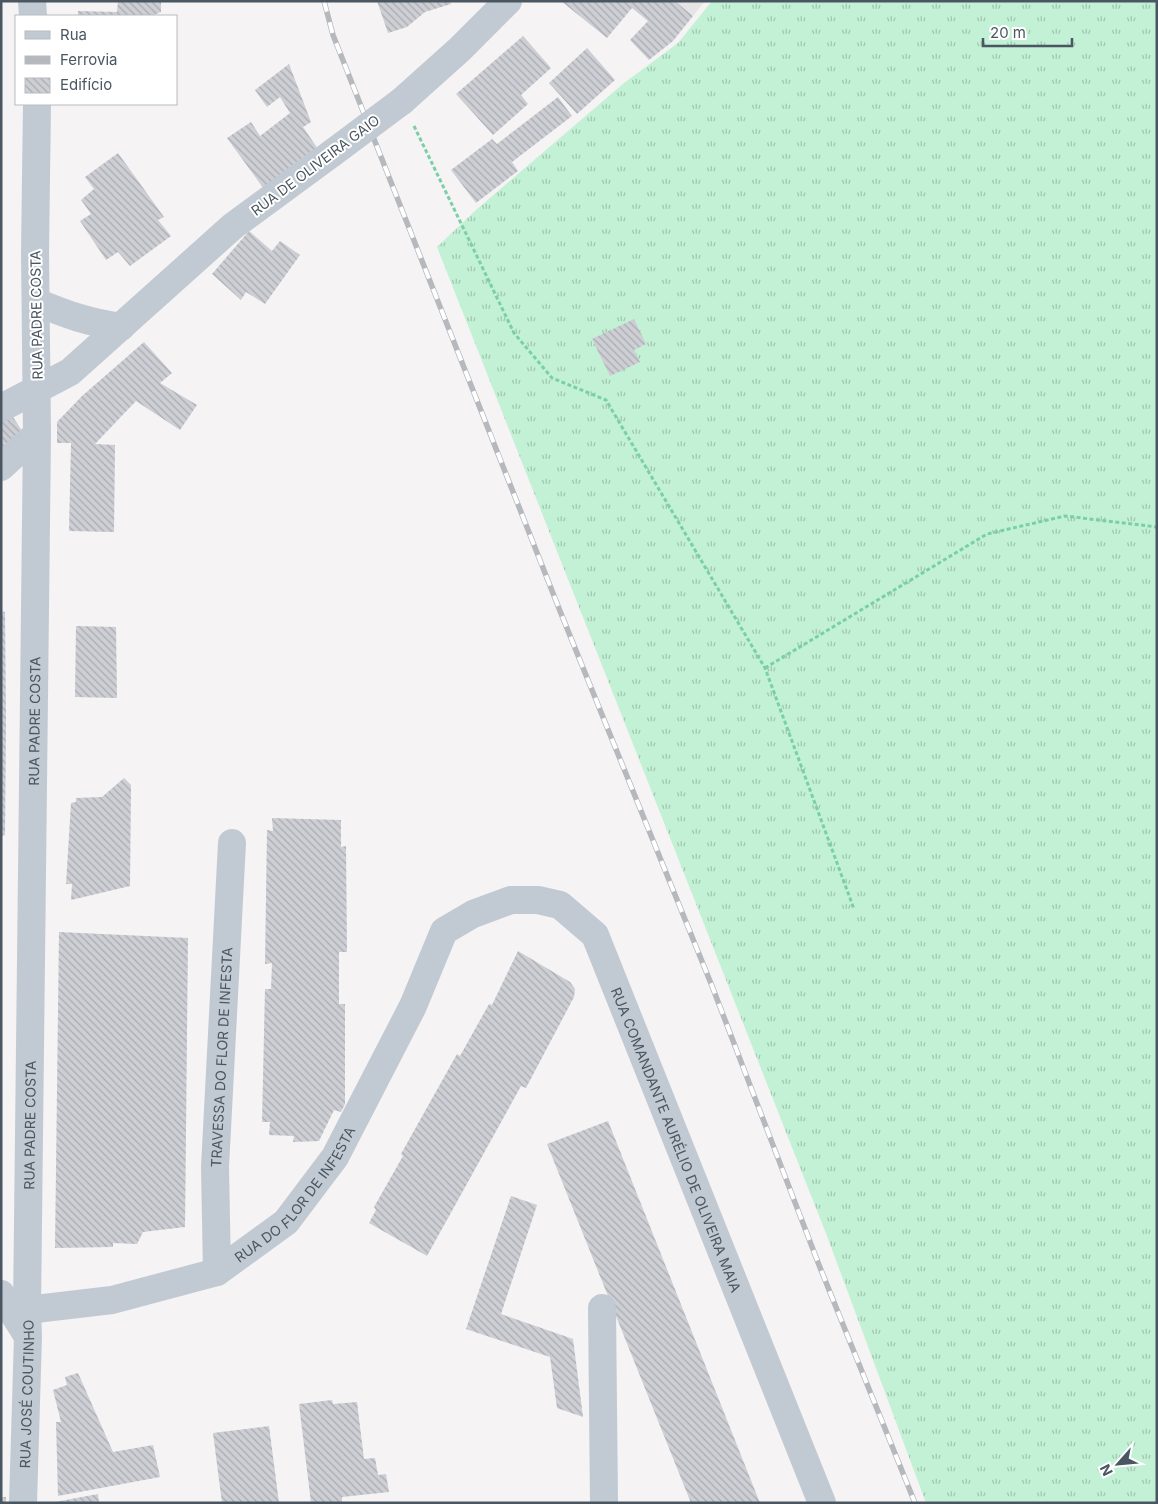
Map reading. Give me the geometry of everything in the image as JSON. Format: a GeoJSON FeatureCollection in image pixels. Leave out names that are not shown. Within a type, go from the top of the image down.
{"type":"FeatureCollection","features":[{"type":"Feature","properties":{"kind":"street"},"geometry":{"type":"LineString","coordinates":[[32,1],[33,15]]}},
{"type":"Feature","properties":{"kind":"street","name":"RUA DE OLIVEIRA GAIO"},"geometry":{"type":"LineString","coordinates":[[1,408],[70,372],[233,226],[402,101],[460,49],[508,1]]}},
{"type":"Feature","properties":{"kind":"street","name":"RUA PADRE COSTA"},"geometry":{"type":"LineString","coordinates":[[27,1323],[37,434],[35,252],[38,105]]}},
{"type":"Feature","properties":{"kind":"street"},"geometry":{"type":"LineString","coordinates":[[36,302],[71,317],[121,327]]}},
{"type":"Feature","properties":{"kind":"street"},"geometry":{"type":"LineString","coordinates":[[1,467],[37,434]]}},
{"type":"Feature","properties":{"kind":"street","name":"TRAVESSA DO FLOR DE INFESTA"},"geometry":{"type":"LineString","coordinates":[[217,1272],[215,1167],[232,842]]}},
{"type":"Feature","properties":{"kind":"street","name":"RUA COMANDANTE AURÉLIO DE OLIVEIRA MAIA"},"geometry":{"type":"LineString","coordinates":[[444,931],[472,914],[512,900],[538,900],[560,905],[595,935],[822,1503]]}},
{"type":"Feature","properties":{"kind":"street","name":"RUA DO FLOR DE INFESTA"},"geometry":{"type":"LineString","coordinates":[[27,1323],[217,1272],[286,1222],[335,1157],[413,1006],[444,931]]}},
{"type":"Feature","properties":{"kind":"street","name":"RUA JOSÉ COUTINHO"},"geometry":{"type":"LineString","coordinates":[[1,1294],[27,1323],[23,1503]]}},
{"type":"Feature","properties":{"kind":"street"},"geometry":{"type":"LineString","coordinates":[[602,1308],[604,1503]]}},
{"type":"Feature","properties":{"kind":"path"},"geometry":{"type":"LineString","coordinates":[[402,101],[514,334],[552,378],[606,400],[765,668],[854,909]]}},
{"type":"Feature","properties":{"kind":"path"},"geometry":{"type":"LineString","coordinates":[[765,668],[987,534],[1065,516],[1157,527]]}},
{"type":"Feature","properties":{"kind":"shaded area"},"geometry":{"type":"Polygon","coordinates":[[[675,1],[705,1],[693,16],[675,1]]]}},
{"type":"Feature","properties":{"kind":"green space"},"geometry":{"type":"Polygon","coordinates":[[[712,1],[1157,1],[1157,1503],[926,1503],[827,1236],[437,247],[476,210],[624,83],[678,43],[712,1]]]}},
{"type":"Feature","properties":{"kind":"building"},"geometry":{"type":"Polygon","coordinates":[[[118,1],[161,1],[161,12],[154,15],[78,15],[78,11],[117,12],[118,1]]]}},
{"type":"Feature","properties":{"kind":"building"},"geometry":{"type":"Polygon","coordinates":[[[377,1],[450,1],[451,4],[425,12],[407,27],[388,33],[377,1]]]}},
{"type":"Feature","properties":{"kind":"building"},"geometry":{"type":"Polygon","coordinates":[[[561,1],[675,1],[693,16],[673,41],[649,60],[630,40],[648,21],[632,8],[607,38],[561,1]]]}},
{"type":"Feature","properties":{"kind":"building"},"geometry":{"type":"Polygon","coordinates":[[[523,36],[551,68],[521,95],[528,104],[493,135],[456,94],[523,36]]]}},
{"type":"Feature","properties":{"kind":"building"},"geometry":{"type":"Polygon","coordinates":[[[587,48],[615,80],[577,114],[549,83],[587,48]]]}},
{"type":"Feature","properties":{"kind":"building"},"geometry":{"type":"Polygon","coordinates":[[[289,64],[311,122],[303,127],[318,149],[264,189],[227,138],[251,122],[260,136],[290,113],[280,97],[267,107],[255,90],[289,64]]]}},
{"type":"Feature","properties":{"kind":"building"},"geometry":{"type":"Polygon","coordinates":[[[558,97],[572,116],[512,162],[518,171],[476,203],[451,170],[492,139],[497,144],[558,97]]]}},
{"type":"Feature","properties":{"kind":"building"},"geometry":{"type":"Polygon","coordinates":[[[118,153],[164,217],[158,220],[171,236],[130,266],[118,252],[106,260],[80,221],[91,214],[81,200],[94,189],[85,177],[118,153]]]}},
{"type":"Feature","properties":{"kind":"building"},"geometry":{"type":"Polygon","coordinates":[[[249,231],[272,251],[280,241],[300,255],[265,304],[246,292],[241,300],[212,274],[249,231]]]}},
{"type":"Feature","properties":{"kind":"building"},"geometry":{"type":"Polygon","coordinates":[[[634,319],[646,344],[634,350],[640,362],[610,376],[592,339],[634,319]]]}},
{"type":"Feature","properties":{"kind":"building"},"geometry":{"type":"Polygon","coordinates":[[[144,342],[172,373],[160,383],[197,405],[180,430],[136,401],[95,444],[115,445],[114,532],[69,531],[71,443],[57,443],[57,422],[82,396],[144,342]]]}},
{"type":"Feature","properties":{"kind":"building"},"geometry":{"type":"Polygon","coordinates":[[[11,414],[30,443],[1,462],[1,420],[11,414]]]}},
{"type":"Feature","properties":{"kind":"building"},"geometry":{"type":"Polygon","coordinates":[[[1,611],[5,612],[6,721],[5,835],[1,836],[1,611]]]}},
{"type":"Feature","properties":{"kind":"building"},"geometry":{"type":"Polygon","coordinates":[[[76,626],[116,627],[117,698],[75,697],[76,626]]]}},
{"type":"Feature","properties":{"kind":"building"},"geometry":{"type":"Polygon","coordinates":[[[124,778],[131,785],[130,886],[71,900],[72,884],[66,884],[71,803],[76,802],[76,798],[102,797],[124,778]]]}},
{"type":"Feature","properties":{"kind":"building"},"geometry":{"type":"Polygon","coordinates":[[[272,818],[341,820],[341,847],[346,846],[347,952],[339,952],[339,1004],[345,1004],[345,1104],[341,1112],[334,1110],[319,1141],[293,1142],[294,1136],[269,1135],[270,1122],[262,1122],[265,989],[271,989],[272,963],[265,964],[267,830],[273,831],[272,818]]]}},
{"type":"Feature","properties":{"kind":"building"},"geometry":{"type":"Polygon","coordinates":[[[59,932],[188,938],[185,1227],[143,1232],[137,1244],[113,1243],[113,1247],[55,1248],[59,932]]]}},
{"type":"Feature","properties":{"kind":"building"},"geometry":{"type":"Polygon","coordinates":[[[518,951],[570,982],[575,989],[574,997],[526,1088],[521,1086],[427,1256],[369,1223],[376,1210],[374,1207],[403,1156],[401,1154],[457,1054],[460,1056],[489,1004],[492,1005],[518,951]]]}},
{"type":"Feature","properties":{"kind":"building"},"geometry":{"type":"Polygon","coordinates":[[[608,1121],[760,1503],[691,1503],[547,1144],[608,1121]]]}},
{"type":"Feature","properties":{"kind":"building"},"geometry":{"type":"Polygon","coordinates":[[[511,1196],[537,1205],[501,1314],[573,1339],[583,1417],[557,1408],[550,1357],[466,1329],[511,1196]]]}},
{"type":"Feature","properties":{"kind":"building"},"geometry":{"type":"Polygon","coordinates":[[[78,1373],[113,1452],[153,1445],[160,1477],[58,1496],[56,1422],[61,1422],[53,1390],[67,1385],[65,1377],[78,1373]]]}},
{"type":"Feature","properties":{"kind":"building"},"geometry":{"type":"Polygon","coordinates":[[[332,1400],[333,1404],[357,1402],[364,1459],[375,1458],[378,1475],[386,1474],[389,1492],[342,1497],[342,1503],[311,1503],[299,1404],[332,1400]]]}},
{"type":"Feature","properties":{"kind":"building"},"geometry":{"type":"Polygon","coordinates":[[[269,1426],[279,1503],[222,1503],[213,1433],[269,1426]]]}},
{"type":"Feature","properties":{"kind":"building"},"geometry":{"type":"Polygon","coordinates":[[[98,1494],[99,1503],[55,1503],[55,1502],[98,1494]]]}},
{"type":"Feature","properties":{"kind":"building"},"geometry":{"type":"Polygon","coordinates":[[[1,1497],[6,1497],[6,1503],[1,1503],[1,1497]]]}},
{"type":"Feature","properties":{"kind":"railway"},"geometry":{"type":"LineString","coordinates":[[324,1],[333,35],[560,611],[712,986],[819,1265],[915,1503]]}}]}
